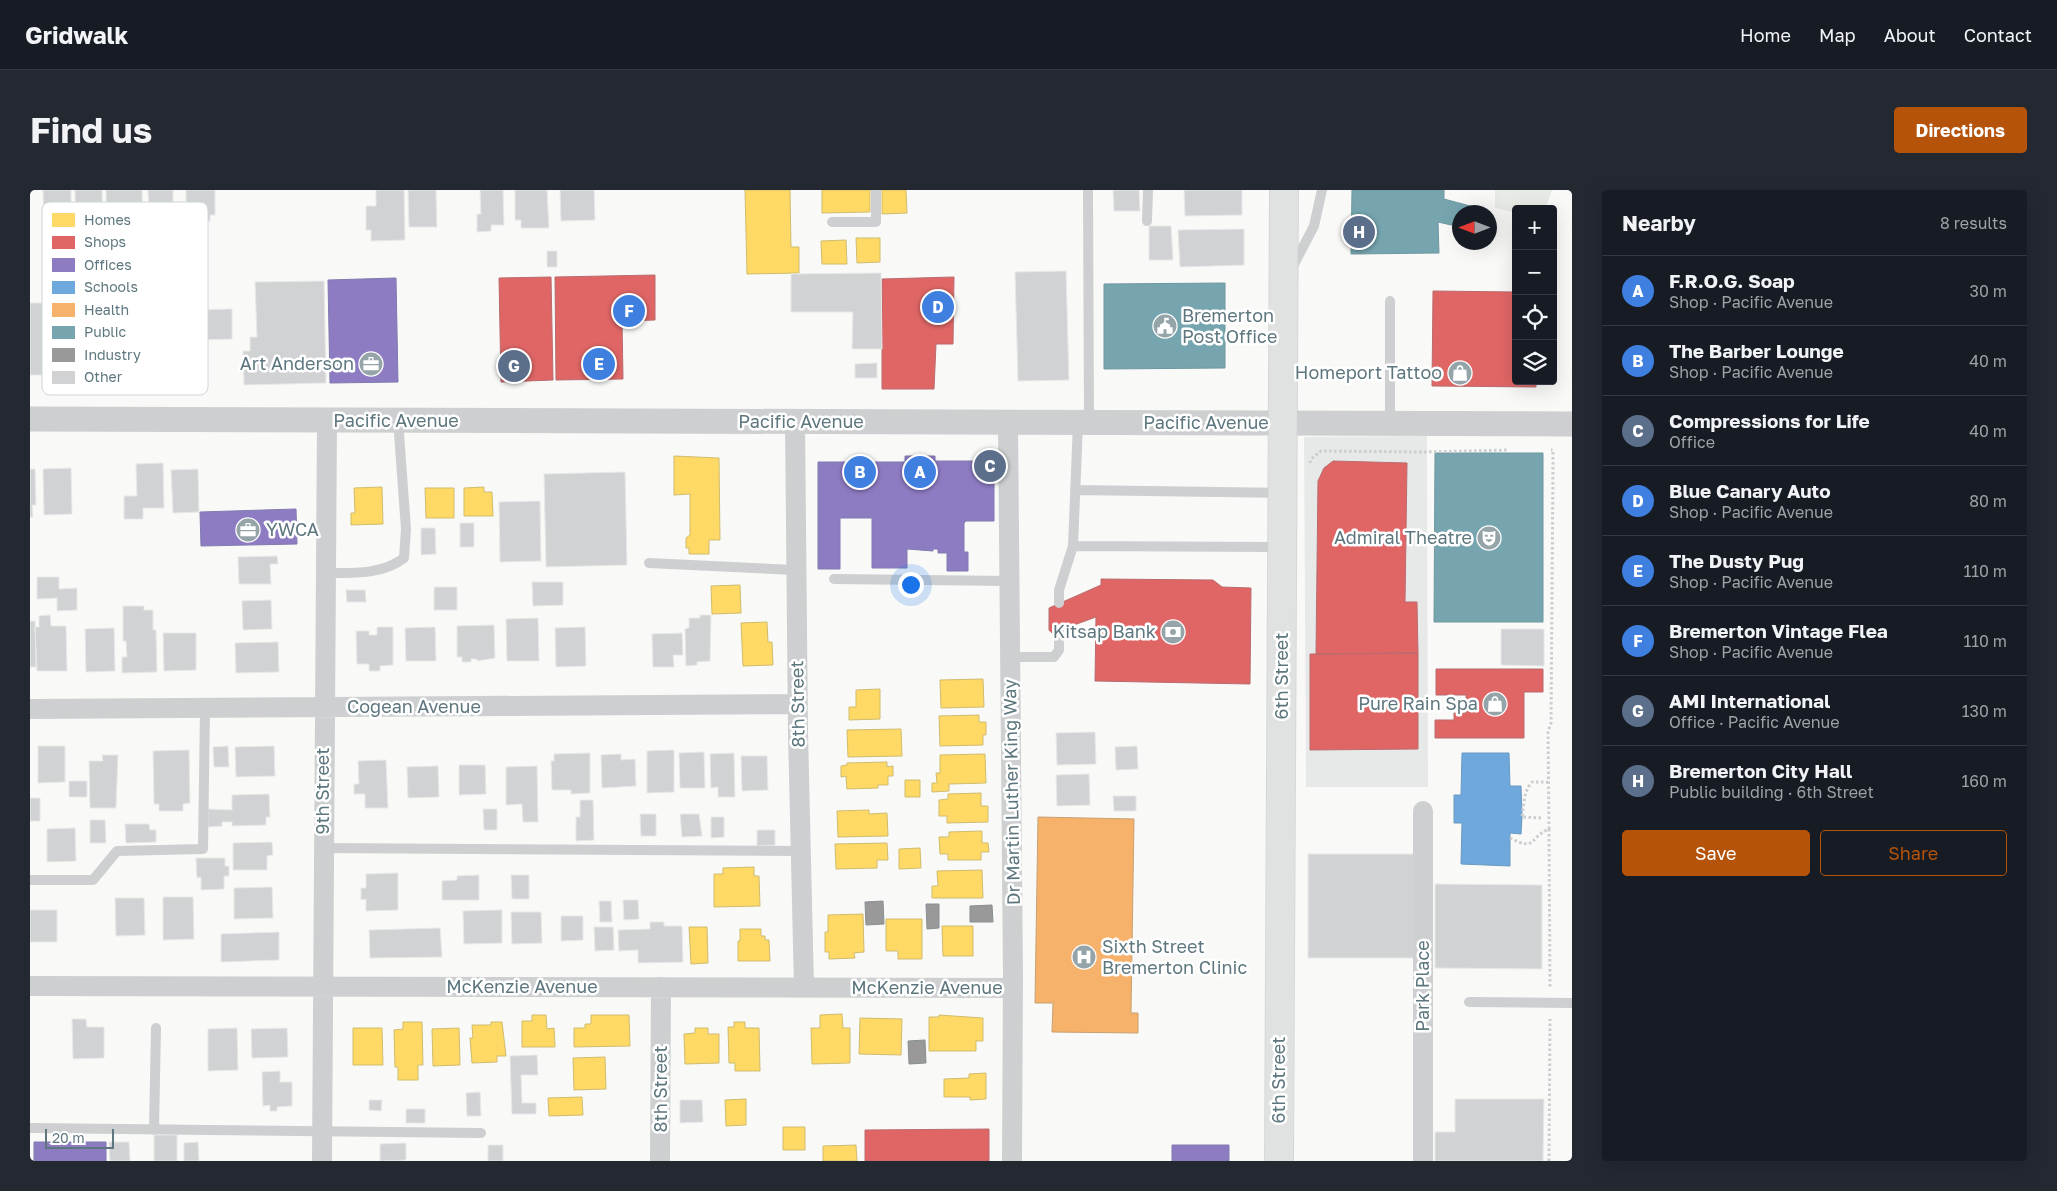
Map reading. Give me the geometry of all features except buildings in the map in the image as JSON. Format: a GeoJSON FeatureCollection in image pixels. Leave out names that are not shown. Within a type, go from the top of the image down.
{"type":"FeatureCollection","features":[{"type":"Feature","properties":{"kind":"main road","name":"6th Street"},"geometry":{"type":"LineString","coordinates":[[1279,1161],[1284,190]]}},
{"type":"Feature","properties":{"kind":"street","name":"Pacific Avenue"},"geometry":{"type":"LineString","coordinates":[[30,419],[1572,424]]}},
{"type":"Feature","properties":{"kind":"street","name":"9th Street"},"geometry":{"type":"LineString","coordinates":[[322,1161],[327,420]]}},
{"type":"Feature","properties":{"kind":"street","name":"8th Street"},"geometry":{"type":"LineString","coordinates":[[795,422],[804,987]]}},
{"type":"Feature","properties":{"kind":"street","name":"Dr Martin Luther King Way"},"geometry":{"type":"LineString","coordinates":[[1008,422],[1014,988],[1012,1161]]}},
{"type":"Feature","properties":{"kind":"street","name":"Cogean Avenue"},"geometry":{"type":"LineString","coordinates":[[30,710],[798,704]]}},
{"type":"Feature","properties":{"kind":"street","name":"Park Place"},"geometry":{"type":"LineString","coordinates":[[1422,1161],[1424,811]]}},
{"type":"Feature","properties":{"kind":"street","name":"McKenzie Avenue"},"geometry":{"type":"LineString","coordinates":[[30,986],[1014,988]]}},
{"type":"Feature","properties":{"kind":"street","name":"8th Street"},"geometry":{"type":"LineString","coordinates":[[660,1161],[661,987]]}},
{"type":"Feature","properties":{"kind":"lane"},"geometry":{"type":"LineString","coordinates":[[832,222],[876,222],[876,190]]}},
{"type":"Feature","properties":{"kind":"lane"},"geometry":{"type":"LineString","coordinates":[[1058,604],[1058,590],[1073,546],[1076,490],[1083,422],[1088,190]]}},
{"type":"Feature","properties":{"kind":"lane"},"geometry":{"type":"LineString","coordinates":[[1147,221],[1148,190]]}},
{"type":"Feature","properties":{"kind":"lane"},"geometry":{"type":"LineString","coordinates":[[1284,284],[1314,226],[1322,190]]}},
{"type":"Feature","properties":{"kind":"lane"},"geometry":{"type":"LineString","coordinates":[[1390,301],[1390,423]]}},
{"type":"Feature","properties":{"kind":"lane"},"geometry":{"type":"LineString","coordinates":[[325,573],[362,572],[392,567],[404,558],[406,529],[398,420]]}},
{"type":"Feature","properties":{"kind":"lane"},"geometry":{"type":"LineString","coordinates":[[1076,490],[1283,493]]}},
{"type":"Feature","properties":{"kind":"lane"},"geometry":{"type":"LineString","coordinates":[[1073,546],[1283,547]]}},
{"type":"Feature","properties":{"kind":"lane"},"geometry":{"type":"LineString","coordinates":[[649,562],[796,570]]}},
{"type":"Feature","properties":{"kind":"lane"},"geometry":{"type":"LineString","coordinates":[[834,579],[1010,581]]}},
{"type":"Feature","properties":{"kind":"lane"},"geometry":{"type":"LineString","coordinates":[[1010,658],[1054,657],[1059,650],[1059,630]]}},
{"type":"Feature","properties":{"kind":"lane"},"geometry":{"type":"LineString","coordinates":[[30,880],[93,880],[118,851],[203,850],[205,709]]}},
{"type":"Feature","properties":{"kind":"lane"},"geometry":{"type":"LineString","coordinates":[[323,848],[801,851]]}},
{"type":"Feature","properties":{"kind":"lane"},"geometry":{"type":"LineString","coordinates":[[1469,1002],[1572,1003]]}},
{"type":"Feature","properties":{"kind":"lane"},"geometry":{"type":"LineString","coordinates":[[154,1130],[156,1028]]}},
{"type":"Feature","properties":{"kind":"lane"},"geometry":{"type":"LineString","coordinates":[[30,1128],[481,1134]]}},
{"type":"Feature","properties":{"kind":"path"},"geometry":{"type":"LineString","coordinates":[[1510,838],[1524,845],[1530,844],[1549,829],[1553,450],[1546,449]]}},
{"type":"Feature","properties":{"kind":"path"},"geometry":{"type":"LineString","coordinates":[[1308,468],[1311,459],[1321,451],[1422,452],[1517,450]]}},
{"type":"Feature","properties":{"kind":"path"},"geometry":{"type":"LineString","coordinates":[[1541,818],[1522,817],[1524,798],[1527,788],[1532,782],[1548,782]]}},
{"type":"Feature","properties":{"kind":"shaded area"},"geometry":{"type":"Polygon","coordinates":[[[1495,190],[1552,190],[1546,205],[1512,205],[1512,212],[1497,208],[1497,205],[1495,205],[1495,190]]]}},
{"type":"Feature","properties":{"kind":"shaded area"},"geometry":{"type":"Polygon","coordinates":[[[1427,436],[1428,787],[1306,787],[1304,437],[1427,436]]]}},
{"type":"Feature","properties":{"kind":"place","name":"Bremerton City Hall"},"geometry":{"type":"Point","coordinates":[1359,232]}},
{"type":"Feature","properties":{"kind":"place","name":"Blue Canary Auto"},"geometry":{"type":"Point","coordinates":[938,307]}},
{"type":"Feature","properties":{"kind":"place","name":"Bremerton Vintage Flea"},"geometry":{"type":"Point","coordinates":[629,311]}},
{"type":"Feature","properties":{"kind":"place","name":"Bremerton Post Office"},"geometry":{"type":"Point","coordinates":[1165,326]}},
{"type":"Feature","properties":{"kind":"place","name":"Art Anderson"},"geometry":{"type":"Point","coordinates":[371,364]}},
{"type":"Feature","properties":{"kind":"place","name":"The Dusty Pug"},"geometry":{"type":"Point","coordinates":[599,364]}},
{"type":"Feature","properties":{"kind":"place","name":"AMI International"},"geometry":{"type":"Point","coordinates":[514,366]}},
{"type":"Feature","properties":{"kind":"place","name":"Homeport Tattoo"},"geometry":{"type":"Point","coordinates":[1460,373]}},
{"type":"Feature","properties":{"kind":"place","name":"Compressions for Life"},"geometry":{"type":"Point","coordinates":[990,466]}},
{"type":"Feature","properties":{"kind":"place","name":"The Barber Lounge"},"geometry":{"type":"Point","coordinates":[860,472]}},
{"type":"Feature","properties":{"kind":"place","name":"F.R.O.G. Soap"},"geometry":{"type":"Point","coordinates":[920,472]}},
{"type":"Feature","properties":{"kind":"place","name":"YWCA"},"geometry":{"type":"Point","coordinates":[248,530]}},
{"type":"Feature","properties":{"kind":"place","name":"Admiral Theatre"},"geometry":{"type":"Point","coordinates":[1489,538]}},
{"type":"Feature","properties":{"kind":"place","name":"Kitsap Bank"},"geometry":{"type":"Point","coordinates":[1173,632]}},
{"type":"Feature","properties":{"kind":"place","name":"Pure Rain Spa"},"geometry":{"type":"Point","coordinates":[1495,704]}},
{"type":"Feature","properties":{"kind":"place","name":"Sixth Street Bremerton Clinic"},"geometry":{"type":"Point","coordinates":[1084,957]}}]}
